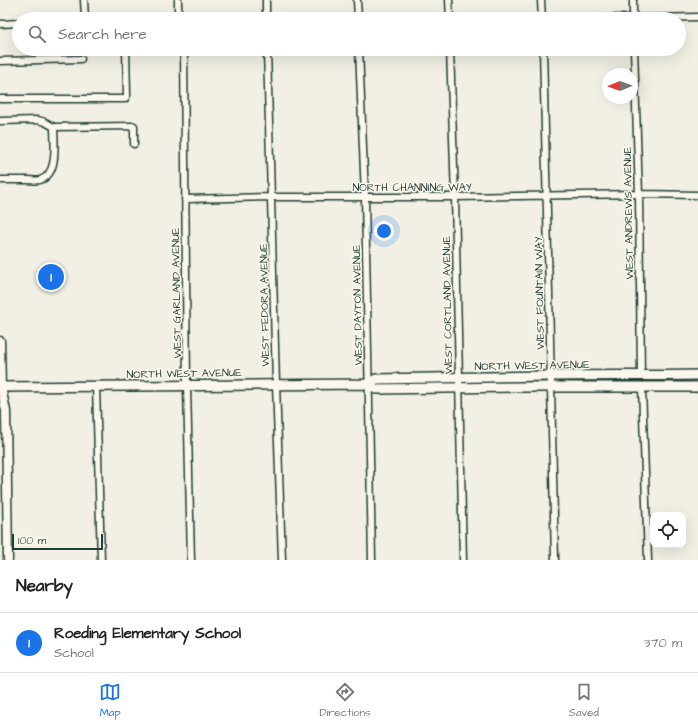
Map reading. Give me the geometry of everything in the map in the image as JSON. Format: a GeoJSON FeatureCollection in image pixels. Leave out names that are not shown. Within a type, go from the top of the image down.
{"type":"FeatureCollection","features":[{"type":"Feature","properties":{"kind":"main road","name":"NORTH WEST AVENUE"},"geometry":{"type":"LineString","coordinates":[[0,387],[369,384],[376,379],[698,375]]}},
{"type":"Feature","properties":{"kind":"main road","name":"NORTH WEST AVENUE"},"geometry":{"type":"LineString","coordinates":[[369,384],[376,389],[698,387]]}},
{"type":"Feature","properties":{"kind":"street"},"geometry":{"type":"LineString","coordinates":[[84,0],[84,12]]}},
{"type":"Feature","properties":{"kind":"street"},"geometry":{"type":"LineString","coordinates":[[178,0],[178,12]]}},
{"type":"Feature","properties":{"kind":"street"},"geometry":{"type":"LineString","coordinates":[[266,0],[266,12]]}},
{"type":"Feature","properties":{"kind":"street"},"geometry":{"type":"LineString","coordinates":[[357,0],[358,12]]}},
{"type":"Feature","properties":{"kind":"street"},"geometry":{"type":"LineString","coordinates":[[449,0],[450,12]]}},
{"type":"Feature","properties":{"kind":"street"},"geometry":{"type":"LineString","coordinates":[[541,0],[542,12]]}},
{"type":"Feature","properties":{"kind":"street"},"geometry":{"type":"LineString","coordinates":[[633,0],[633,12]]}},
{"type":"Feature","properties":{"kind":"street"},"geometry":{"type":"LineString","coordinates":[[686,17],[698,17]]}},
{"type":"Feature","properties":{"kind":"street"},"geometry":{"type":"LineString","coordinates":[[0,24],[12,23]]}},
{"type":"Feature","properties":{"kind":"street"},"geometry":{"type":"LineString","coordinates":[[0,99],[125,99],[127,95],[126,56]]}},
{"type":"Feature","properties":{"kind":"street","name":"WEST GARLAND AVENUE"},"geometry":{"type":"LineString","coordinates":[[184,56],[187,386],[191,560]]}},
{"type":"Feature","properties":{"kind":"street","name":"WEST FEDORA AVENUE"},"geometry":{"type":"LineString","coordinates":[[267,56],[282,560]]}},
{"type":"Feature","properties":{"kind":"street","name":"WEST DAYTON AVENUE"},"geometry":{"type":"LineString","coordinates":[[359,56],[365,197],[372,560]]}},
{"type":"Feature","properties":{"kind":"street","name":"WEST CORTLAND AVENUE"},"geometry":{"type":"LineString","coordinates":[[450,56],[460,388],[463,560]]}},
{"type":"Feature","properties":{"kind":"street","name":"WEST FOUNTAIN WAY"},"geometry":{"type":"LineString","coordinates":[[543,56],[550,293],[550,387],[555,560]]}},
{"type":"Feature","properties":{"kind":"street","name":"WEST ANDREWS AVENUE"},"geometry":{"type":"LineString","coordinates":[[634,56],[639,194],[641,376]]}},
{"type":"Feature","properties":{"kind":"street"},"geometry":{"type":"LineString","coordinates":[[0,61],[81,59]]}},
{"type":"Feature","properties":{"kind":"street"},"geometry":{"type":"LineString","coordinates":[[0,121],[38,120],[54,127],[134,126],[134,144]]}},
{"type":"Feature","properties":{"kind":"street"},"geometry":{"type":"LineString","coordinates":[[0,180],[44,179],[52,168],[54,160],[54,127]]}},
{"type":"Feature","properties":{"kind":"street","name":"NORTH CHANNING WAY"},"geometry":{"type":"LineString","coordinates":[[185,199],[639,194],[698,195]]}},
{"type":"Feature","properties":{"kind":"street"},"geometry":{"type":"LineString","coordinates":[[0,341],[0,387],[6,411],[8,560]]}},
{"type":"Feature","properties":{"kind":"street"},"geometry":{"type":"LineString","coordinates":[[96,386],[101,560]]}},
{"type":"Feature","properties":{"kind":"street"},"geometry":{"type":"LineString","coordinates":[[642,387],[648,560]]}},
{"type":"Feature","properties":{"kind":"place","name":"Roeding Elementary School"},"geometry":{"type":"Point","coordinates":[51,277]}}]}
